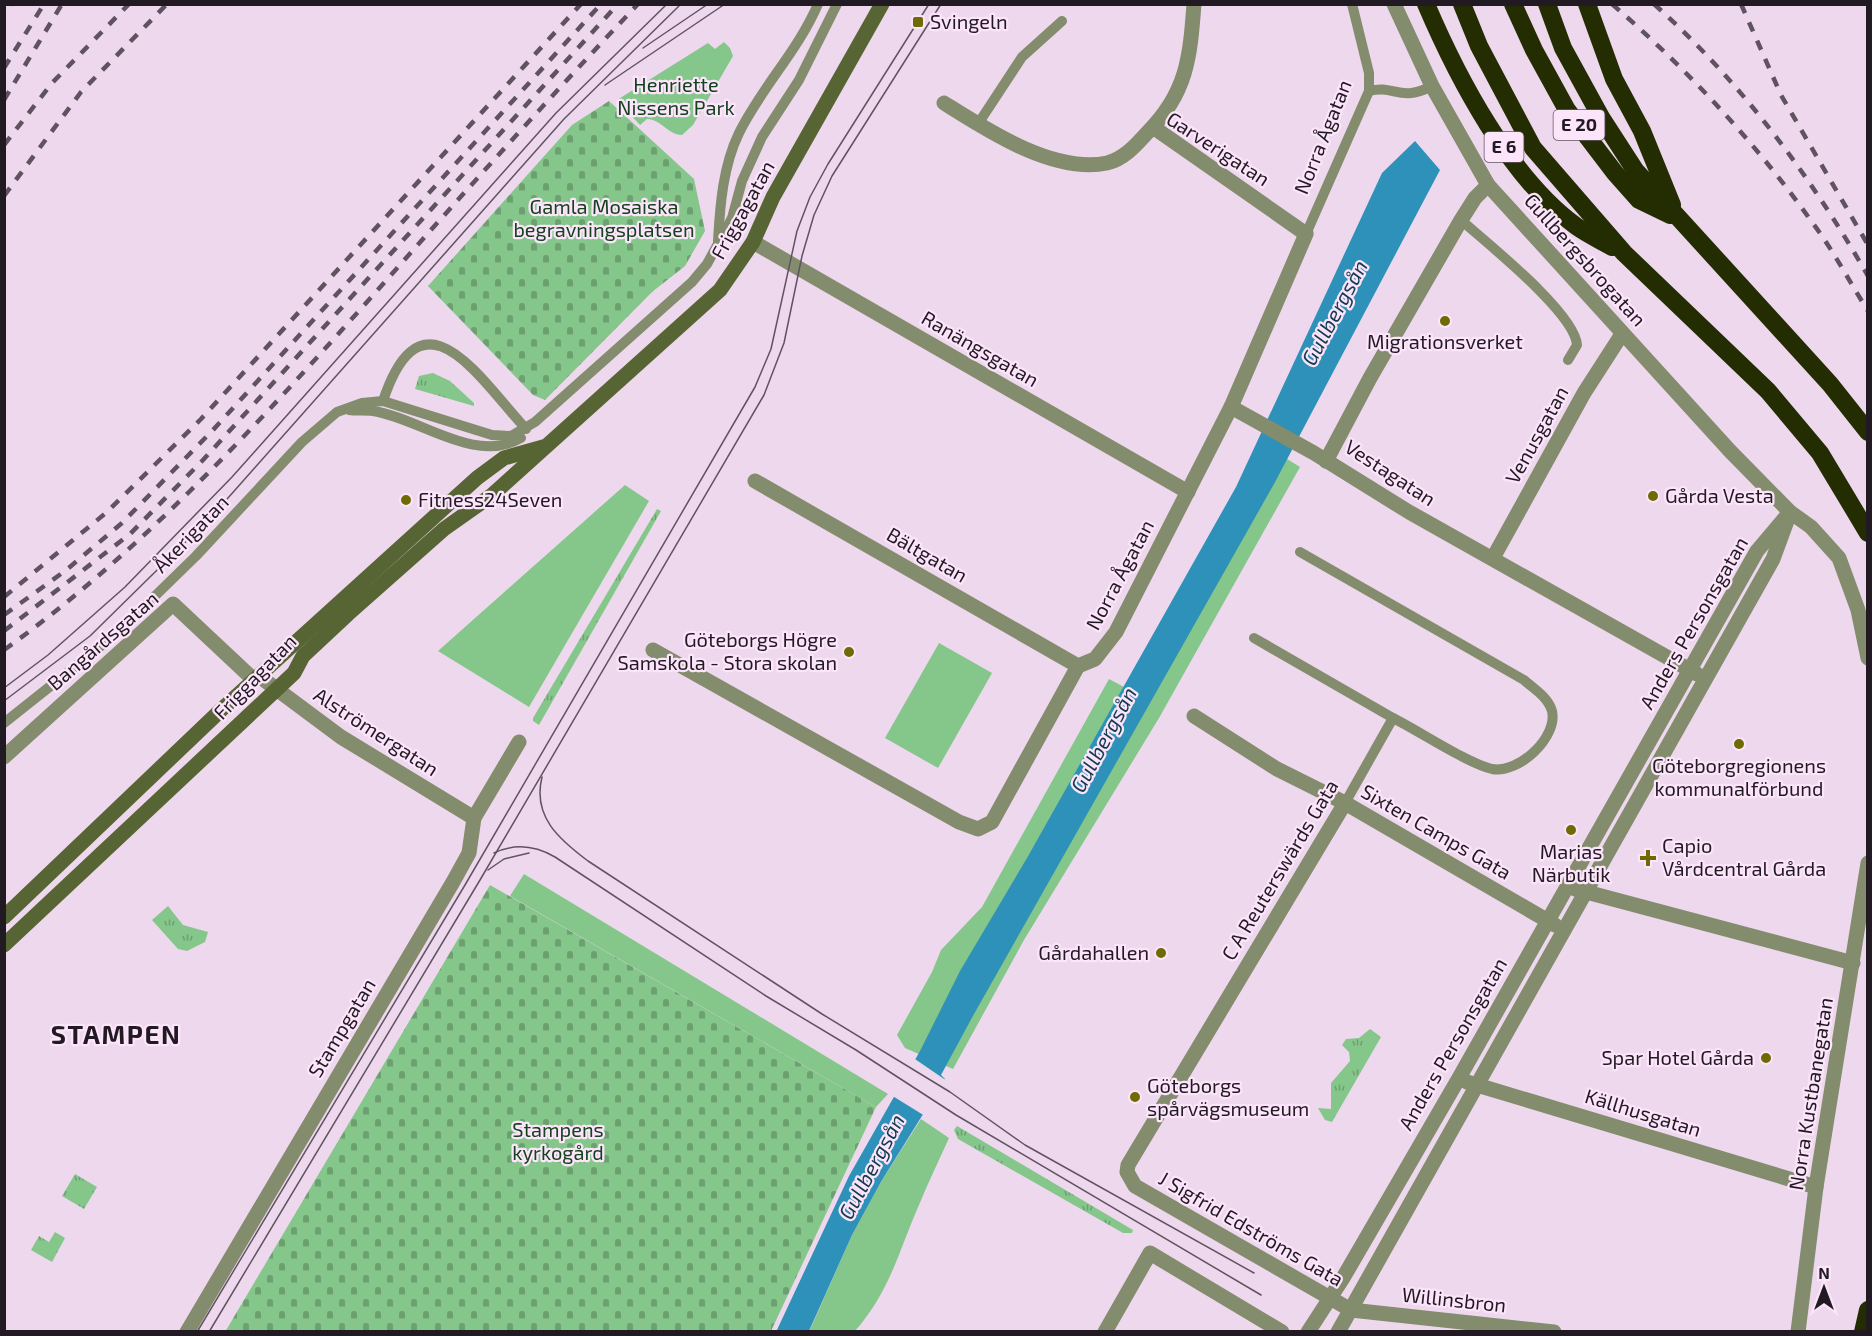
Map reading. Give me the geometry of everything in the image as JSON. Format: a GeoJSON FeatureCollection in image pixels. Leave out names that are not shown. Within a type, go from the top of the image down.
{"type":"FeatureCollection","features":[{"type":"Feature","properties":{"kind":"highway","name":"E 6"},"geometry":{"type":"LineString","coordinates":[[1426,4],[1468,92],[1540,194],[1576,226],[1624,254]]}},
{"type":"Feature","properties":{"kind":"highway","name":"E 6"},"geometry":{"type":"LineString","coordinates":[[1462,4],[1479,46],[1533,148],[1624,254],[1768,391],[1820,453],[1868,533]]}},
{"type":"Feature","properties":{"kind":"highway","name":"E 20"},"geometry":{"type":"LineString","coordinates":[[1513,4],[1534,50],[1567,110],[1615,173],[1639,200],[1677,218]]}},
{"type":"Feature","properties":{"kind":"highway"},"geometry":{"type":"LineString","coordinates":[[1547,4],[1563,48],[1602,119],[1635,170],[1830,384],[1868,432]]}},
{"type":"Feature","properties":{"kind":"highway"},"geometry":{"type":"LineString","coordinates":[[1587,4],[1614,79],[1642,131],[1677,218]]}},
{"type":"Feature","properties":{"kind":"highway"},"geometry":{"type":"LineString","coordinates":[[1863,1332],[1868,1310]]}},
{"type":"Feature","properties":{"kind":"main road","name":"Friggagatan"},"geometry":{"type":"LineString","coordinates":[[4,945],[275,688],[294,674],[303,656],[348,614],[444,529],[492,495],[720,290],[753,242],[773,197],[882,4]]}},
{"type":"Feature","properties":{"kind":"main road","name":"Friggagatan"},"geometry":{"type":"LineString","coordinates":[[4,917],[257,678],[477,478],[504,458],[543,447]]}},
{"type":"Feature","properties":{"kind":"street"},"geometry":{"type":"LineString","coordinates":[[1153,127],[1178,93],[1187,68],[1194,4]]}},
{"type":"Feature","properties":{"kind":"street","name":"Gullbergsbrogatan"},"geometry":{"type":"LineString","coordinates":[[1394,4],[1432,86],[1488,184],[1622,334],[1790,512]]}},
{"type":"Feature","properties":{"kind":"street","name":"Garverigatan"},"geometry":{"type":"LineString","coordinates":[[944,103],[1006,141],[1037,154],[1093,164],[1122,157],[1153,127],[1306,234]]}},
{"type":"Feature","properties":{"kind":"street","name":"Vestagatan"},"geometry":{"type":"LineString","coordinates":[[1488,184],[1475,198],[1461,220],[1326,460],[1490,564],[1706,679]]}},
{"type":"Feature","properties":{"kind":"street","name":"Norra Ågatan"},"geometry":{"type":"LineString","coordinates":[[653,650],[959,822],[978,829],[992,822],[1078,666],[1095,659],[1116,633],[1231,407],[1306,234]]}},
{"type":"Feature","properties":{"kind":"street","name":"Ranängsgatan"},"geometry":{"type":"LineString","coordinates":[[753,242],[1188,492]]}},
{"type":"Feature","properties":{"kind":"street","name":"Venusgatan"},"geometry":{"type":"LineString","coordinates":[[1490,564],[1584,393],[1622,334]]}},
{"type":"Feature","properties":{"kind":"street"},"geometry":{"type":"LineString","coordinates":[[1231,407],[1326,460]]}},
{"type":"Feature","properties":{"kind":"street","name":"Bältgatan"},"geometry":{"type":"LineString","coordinates":[[755,481],[1078,666]]}},
{"type":"Feature","properties":{"kind":"street"},"geometry":{"type":"LineString","coordinates":[[1790,512],[1811,527],[1839,558],[1858,610],[1868,658]]}},
{"type":"Feature","properties":{"kind":"street","name":"Anders Personsgatan"},"geometry":{"type":"LineString","coordinates":[[1308,1332],[1330,1299],[1459,1078],[1757,551],[1790,512]]}},
{"type":"Feature","properties":{"kind":"street","name":"Anders Personsgatan"},"geometry":{"type":"LineString","coordinates":[[1338,1332],[1773,559],[1790,512]]}},
{"type":"Feature","properties":{"kind":"street","name":"Bangårdsgatan"},"geometry":{"type":"LineString","coordinates":[[4,757],[173,604],[257,678]]}},
{"type":"Feature","properties":{"kind":"street","name":"Alströmergatan"},"geometry":{"type":"LineString","coordinates":[[257,678],[275,688],[341,737],[474,818]]}},
{"type":"Feature","properties":{"kind":"street","name":"Sixten Camps Gata"},"geometry":{"type":"LineString","coordinates":[[1194,716],[1277,769],[1345,803],[1563,930]]}},
{"type":"Feature","properties":{"kind":"street","name":"Stampgatan"},"geometry":{"type":"LineString","coordinates":[[187,1332],[469,853],[474,818],[519,742]]}},
{"type":"Feature","properties":{"kind":"street","name":"C A Reuterswärds Gata"},"geometry":{"type":"LineString","coordinates":[[1131,1181],[1127,1172],[1128,1165],[1345,803]]}},
{"type":"Feature","properties":{"kind":"street","name":"Norra Kustbanegatan"},"geometry":{"type":"LineString","coordinates":[[1798,1332],[1816,1187],[1868,863]]}},
{"type":"Feature","properties":{"kind":"street"},"geometry":{"type":"LineString","coordinates":[[1567,886],[1584,893],[1853,963]]}},
{"type":"Feature","properties":{"kind":"street","name":"Källhusgatan"},"geometry":{"type":"LineString","coordinates":[[1459,1078],[1475,1085],[1816,1187]]}},
{"type":"Feature","properties":{"kind":"street","name":"J Sigfrid Edströms Gata"},"geometry":{"type":"LineString","coordinates":[[1131,1181],[1135,1186],[1351,1310]]}},
{"type":"Feature","properties":{"kind":"street"},"geometry":{"type":"LineString","coordinates":[[1105,1332],[1150,1253],[1282,1332]]}},
{"type":"Feature","properties":{"kind":"street","name":"Willinsbron"},"geometry":{"type":"LineString","coordinates":[[1351,1310],[1554,1332]]}},
{"type":"Feature","properties":{"kind":"lane"},"geometry":{"type":"LineString","coordinates":[[717,244],[720,204],[739,134],[809,25],[818,4]]}},
{"type":"Feature","properties":{"kind":"lane","name":"Friggagatan"},"geometry":{"type":"LineString","coordinates":[[535,422],[692,282],[707,264],[732,218],[742,181],[762,137],[799,80],[837,4]]}},
{"type":"Feature","properties":{"kind":"lane","name":"Norra Ågatan"},"geometry":{"type":"LineString","coordinates":[[1306,234],[1369,91],[1367,63],[1352,4]]}},
{"type":"Feature","properties":{"kind":"lane"},"geometry":{"type":"LineString","coordinates":[[978,124],[1022,57],[1062,21]]}},
{"type":"Feature","properties":{"kind":"lane"},"geometry":{"type":"LineString","coordinates":[[1369,91],[1378,88],[1412,95],[1432,86]]}},
{"type":"Feature","properties":{"kind":"lane"},"geometry":{"type":"LineString","coordinates":[[1461,220],[1555,307],[1571,325],[1577,345],[1568,360]]}},
{"type":"Feature","properties":{"kind":"lane"},"geometry":{"type":"LineString","coordinates":[[526,429],[455,351],[436,343],[415,346],[402,358],[390,379],[383,401],[492,435],[511,436],[526,429],[535,422]]}},
{"type":"Feature","properties":{"kind":"lane","name":"Åkerigatan"},"geometry":{"type":"LineString","coordinates":[[4,723],[116,634],[189,563],[302,442],[331,415],[362,403],[383,401]]}},
{"type":"Feature","properties":{"kind":"lane"},"geometry":{"type":"LineString","coordinates":[[343,410],[374,411],[481,446],[514,442],[524,436],[535,422]]}},
{"type":"Feature","properties":{"kind":"lane"},"geometry":{"type":"LineString","coordinates":[[1254,638],[1393,718],[1492,769],[1503,769],[1528,760],[1536,752],[1551,724],[1552,712],[1544,697],[1524,680],[1300,552]]}},
{"type":"Feature","properties":{"kind":"lane","name":"C A Reuterswärds Gata"},"geometry":{"type":"LineString","coordinates":[[1345,803],[1393,718]]}},
{"type":"Feature","properties":{"kind":"green space","name":"Henriette Nissens Park"},"geometry":{"type":"Polygon","coordinates":[[[724,42],[730,48],[733,56],[693,125],[682,135],[652,120],[647,119],[640,125],[617,100],[708,43],[715,49],[724,42]]]}},
{"type":"Feature","properties":{"kind":"green space","name":"Gamla Mosaiska begravningsplatsen"},"geometry":{"type":"Polygon","coordinates":[[[609,101],[694,179],[705,231],[685,266],[652,292],[545,400],[533,395],[428,286],[572,125],[609,101]]]}},
{"type":"Feature","properties":{"kind":"green space"},"geometry":{"type":"Polygon","coordinates":[[[433,373],[450,381],[474,403],[474,406],[415,389],[419,376],[433,373]]]}},
{"type":"Feature","properties":{"kind":"green space"},"geometry":{"type":"Polygon","coordinates":[[[1287,459],[1300,467],[1159,718],[1024,940],[953,1069],[905,1048],[897,1035],[932,972],[941,950],[982,907],[1109,679],[1150,701],[1287,459]]]}},
{"type":"Feature","properties":{"kind":"green space"},"geometry":{"type":"Polygon","coordinates":[[[625,485],[649,501],[529,707],[438,651],[625,485]]]}},
{"type":"Feature","properties":{"kind":"green space"},"geometry":{"type":"Polygon","coordinates":[[[657,509],[661,511],[539,725],[533,721],[533,718],[657,509]]]}},
{"type":"Feature","properties":{"kind":"green space"},"geometry":{"type":"Polygon","coordinates":[[[939,643],[992,673],[938,768],[885,738],[939,643]]]}},
{"type":"Feature","properties":{"kind":"green space"},"geometry":{"type":"Polygon","coordinates":[[[524,874],[888,1094],[876,1107],[510,896],[524,874]]]}},
{"type":"Feature","properties":{"kind":"green space","name":"Stampens kyrkogård"},"geometry":{"type":"Polygon","coordinates":[[[490,885],[876,1107],[771,1331],[225,1332],[490,885]]]}},
{"type":"Feature","properties":{"kind":"green space"},"geometry":{"type":"Polygon","coordinates":[[[168,906],[183,925],[208,932],[205,942],[187,951],[178,949],[152,920],[168,906]]]}},
{"type":"Feature","properties":{"kind":"green space"},"geometry":{"type":"Polygon","coordinates":[[[1370,1029],[1381,1037],[1332,1122],[1325,1120],[1318,1108],[1331,1109],[1331,1083],[1350,1061],[1349,1052],[1342,1045],[1346,1039],[1359,1038],[1370,1029]]]}},
{"type":"Feature","properties":{"kind":"green space"},"geometry":{"type":"Polygon","coordinates":[[[921,1119],[949,1138],[885,1286],[855,1331],[809,1332],[852,1235],[882,1180],[921,1119]]]}},
{"type":"Feature","properties":{"kind":"green space"},"geometry":{"type":"Polygon","coordinates":[[[957,1126],[1133,1230],[1132,1233],[1123,1233],[958,1139],[954,1130],[957,1126]]]}},
{"type":"Feature","properties":{"kind":"green space"},"geometry":{"type":"Polygon","coordinates":[[[75,1174],[97,1187],[84,1209],[62,1196],[75,1174]]]}},
{"type":"Feature","properties":{"kind":"green space"},"geometry":{"type":"Polygon","coordinates":[[[55,1232],[65,1238],[52,1262],[31,1250],[39,1236],[49,1242],[55,1232]]]}},
{"type":"Feature","properties":{"kind":"water","name":"Gullbergsån"},"geometry":{"type":"Polygon","coordinates":[[[1415,141],[1440,170],[1274,484],[974,1014],[941,1075],[945,1079],[882,1180],[852,1235],[809,1331],[776,1332],[849,1176],[920,1051],[960,971],[1027,858],[1236,487],[1382,173],[1415,141]]]}},
{"type":"Feature","properties":{"kind":"pier"},"geometry":{"type":"Polygon","coordinates":[[[912,1057],[947,1081],[925,1116],[891,1095],[912,1057]]]}},
{"type":"Feature","properties":{"kind":"tram line"},"geometry":{"type":"LineString","coordinates":[[4,688],[48,655],[125,587],[232,477],[556,113],[667,4]]}},
{"type":"Feature","properties":{"kind":"tram line"},"geometry":{"type":"LineString","coordinates":[[4,701],[90,636],[212,516],[564,119],[681,4]]}},
{"type":"Feature","properties":{"kind":"tram line"},"geometry":{"type":"LineString","coordinates":[[643,48],[708,4]]}},
{"type":"Feature","properties":{"kind":"tram line"},"geometry":{"type":"LineString","coordinates":[[605,85],[725,4]]}},
{"type":"Feature","properties":{"kind":"tram line"},"geometry":{"type":"LineString","coordinates":[[197,1332],[465,885],[755,387],[771,349],[797,231],[810,197],[828,164],[929,4]]}},
{"type":"Feature","properties":{"kind":"tram line"},"geometry":{"type":"LineString","coordinates":[[209,1332],[480,880],[764,395],[784,343],[802,256],[814,215],[832,176],[941,4]]}},
{"type":"Feature","properties":{"kind":"tram line"},"geometry":{"type":"LineString","coordinates":[[542,777],[540,791],[545,816],[559,836],[588,861],[822,1014],[950,1092],[1025,1145],[1254,1273]]}},
{"type":"Feature","properties":{"kind":"tram line"},"geometry":{"type":"LineString","coordinates":[[494,853],[510,848],[525,847],[540,850],[555,857],[766,996],[856,1050],[956,1115],[1261,1295]]}},
{"type":"Feature","properties":{"kind":"tram line"},"geometry":{"type":"LineString","coordinates":[[488,870],[504,859],[529,853]]}},
{"type":"Feature","properties":{"kind":"railway"},"geometry":{"type":"LineString","coordinates":[[4,68],[44,4]]}},
{"type":"Feature","properties":{"kind":"railway"},"geometry":{"type":"LineString","coordinates":[[4,100],[62,4]]}},
{"type":"Feature","properties":{"kind":"railway"},"geometry":{"type":"LineString","coordinates":[[4,145],[52,83],[129,4]]}},
{"type":"Feature","properties":{"kind":"railway"},"geometry":{"type":"LineString","coordinates":[[4,196],[81,92],[167,4]]}},
{"type":"Feature","properties":{"kind":"railway"},"geometry":{"type":"LineString","coordinates":[[4,597],[107,512],[201,419],[581,4]]}},
{"type":"Feature","properties":{"kind":"railway"},"geometry":{"type":"LineString","coordinates":[[4,615],[65,571],[122,523],[213,430],[601,4]]}},
{"type":"Feature","properties":{"kind":"railway"},"geometry":{"type":"LineString","coordinates":[[4,631],[130,534],[203,460],[618,4]]}},
{"type":"Feature","properties":{"kind":"railway"},"geometry":{"type":"LineString","coordinates":[[4,650],[108,568],[204,478],[638,4]]}},
{"type":"Feature","properties":{"kind":"railway"},"geometry":{"type":"LineString","coordinates":[[1612,4],[1693,80],[1767,163],[1820,233],[1868,311]]}},
{"type":"Feature","properties":{"kind":"railway"},"geometry":{"type":"LineString","coordinates":[[1654,4],[1716,65],[1772,131],[1822,202],[1868,276]]}},
{"type":"Feature","properties":{"kind":"railway"},"geometry":{"type":"LineString","coordinates":[[1741,4],[1781,95],[1868,245]]}},
{"type":"Feature","properties":{"kind":"place","name":"Svingeln"},"geometry":{"type":"Point","coordinates":[918,22]}},
{"type":"Feature","properties":{"kind":"place","name":"Migrationsverket"},"geometry":{"type":"Point","coordinates":[1445,321]}},
{"type":"Feature","properties":{"kind":"place","name":"Gårda Vesta"},"geometry":{"type":"Point","coordinates":[1653,496]}},
{"type":"Feature","properties":{"kind":"place","name":"Fitness24Seven"},"geometry":{"type":"Point","coordinates":[406,500]}},
{"type":"Feature","properties":{"kind":"place","name":"Göteborgs Högre Samskola - Stora skolan"},"geometry":{"type":"Point","coordinates":[849,652]}},
{"type":"Feature","properties":{"kind":"place","name":"Göteborgregionens kommunalförbund"},"geometry":{"type":"Point","coordinates":[1739,744]}},
{"type":"Feature","properties":{"kind":"place","name":"Marias Närbutik"},"geometry":{"type":"Point","coordinates":[1571,830]}},
{"type":"Feature","properties":{"kind":"place","name":"Capio Vårdcentral Gårda"},"geometry":{"type":"Point","coordinates":[1648,858]}},
{"type":"Feature","properties":{"kind":"place","name":"Gårdahallen"},"geometry":{"type":"Point","coordinates":[1161,953]}},
{"type":"Feature","properties":{"kind":"place","name":"Spar Hotel Gårda"},"geometry":{"type":"Point","coordinates":[1766,1058]}},
{"type":"Feature","properties":{"kind":"place","name":"Göteborgs spårvägsmuseum"},"geometry":{"type":"Point","coordinates":[1135,1097]}},
{"type":"Feature","properties":{"kind":"district","name":"STAMPEN"},"geometry":{"type":"Point","coordinates":[116,1035]}}]}
